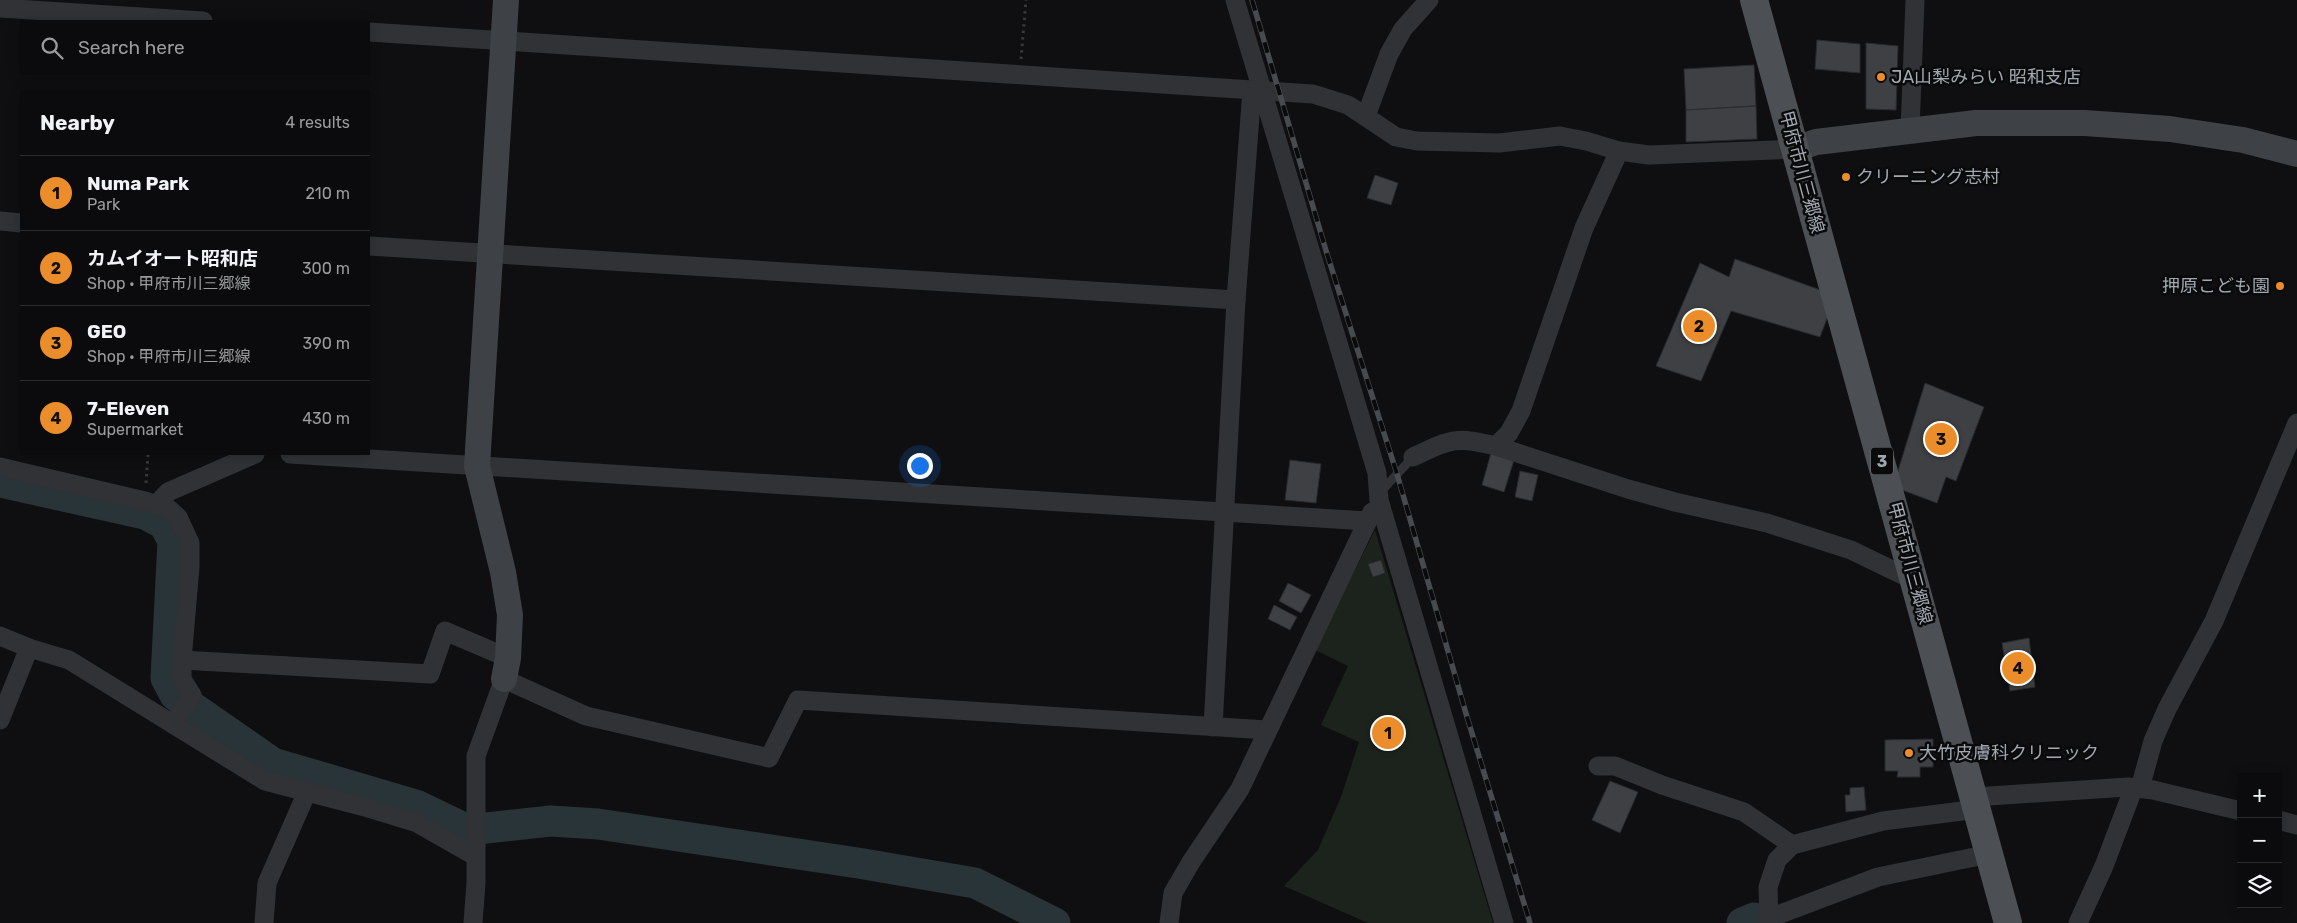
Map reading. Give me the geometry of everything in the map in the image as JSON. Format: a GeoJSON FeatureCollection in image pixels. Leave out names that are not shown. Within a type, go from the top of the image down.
{"type":"FeatureCollection","features":[{"type":"Feature","properties":{"kind":"main road","name":"甲府市川三郷線"},"geometry":{"type":"LineString","coordinates":[[1754,0],[2008,923]]}},
{"type":"Feature","properties":{"kind":"street"},"geometry":{"type":"LineString","coordinates":[[473,923],[476,883],[476,756],[506,668],[510,615],[477,466],[506,0]]}},
{"type":"Feature","properties":{"kind":"street"},"geometry":{"type":"LineString","coordinates":[[1235,0],[1257,90],[1377,473],[1504,923]]}},
{"type":"Feature","properties":{"kind":"street"},"geometry":{"type":"LineString","coordinates":[[1366,116],[1389,54],[1404,28],[1429,0]]}},
{"type":"Feature","properties":{"kind":"street"},"geometry":{"type":"LineString","coordinates":[[1910,130],[1915,0]]}},
{"type":"Feature","properties":{"kind":"street"},"geometry":{"type":"LineString","coordinates":[[0,8],[186,20]]}},
{"type":"Feature","properties":{"kind":"street"},"geometry":{"type":"LineString","coordinates":[[370,32],[1313,94],[1348,105],[1396,137],[1417,141],[1499,143],[1560,136],[1586,141],[1619,151],[1648,155],[1796,149],[1816,142],[1976,123],[2114,125],[2170,129],[2243,140],[2297,154]]}},
{"type":"Feature","properties":{"kind":"street"},"geometry":{"type":"LineString","coordinates":[[1213,727],[1236,300],[1257,90]]}},
{"type":"Feature","properties":{"kind":"street"},"geometry":{"type":"LineString","coordinates":[[1496,446],[1509,434],[1521,411],[1584,228],[1619,151]]}},
{"type":"Feature","properties":{"kind":"street"},"geometry":{"type":"LineString","coordinates":[[0,221],[20,223]]}},
{"type":"Feature","properties":{"kind":"street"},"geometry":{"type":"LineString","coordinates":[[370,246],[1236,300]]}},
{"type":"Feature","properties":{"kind":"street"},"geometry":{"type":"LineString","coordinates":[[2078,923],[2137,788],[2168,709],[2214,621],[2297,423]]}},
{"type":"Feature","properties":{"kind":"street"},"geometry":{"type":"LineString","coordinates":[[1413,457],[1448,440],[1469,440],[1496,446],[1628,490],[1767,522],[1851,550],[1915,581]]}},
{"type":"Feature","properties":{"kind":"street"},"geometry":{"type":"LineString","coordinates":[[150,503],[168,492],[253,455]]}},
{"type":"Feature","properties":{"kind":"street"},"geometry":{"type":"LineString","coordinates":[[306,455],[1367,521]]}},
{"type":"Feature","properties":{"kind":"street"},"geometry":{"type":"LineString","coordinates":[[0,467],[150,503],[168,509],[178,517],[190,543],[182,680],[192,695],[173,724]]}},
{"type":"Feature","properties":{"kind":"street"},"geometry":{"type":"LineString","coordinates":[[1169,923],[1173,893],[1191,862],[1240,789],[1382,493]]}},
{"type":"Feature","properties":{"kind":"street"},"geometry":{"type":"LineString","coordinates":[[182,660],[430,674],[445,630],[586,716],[769,758],[798,700],[1267,730]]}},
{"type":"Feature","properties":{"kind":"street"},"geometry":{"type":"LineString","coordinates":[[0,636],[28,648],[69,660],[264,781],[417,823],[475,855]]}},
{"type":"Feature","properties":{"kind":"street"},"geometry":{"type":"LineString","coordinates":[[0,720],[28,648]]}},
{"type":"Feature","properties":{"kind":"street"},"geometry":{"type":"LineString","coordinates":[[1598,766],[1615,766],[1662,785],[1744,812],[1792,845]]}},
{"type":"Feature","properties":{"kind":"street"},"geometry":{"type":"LineString","coordinates":[[1989,854],[1878,877],[1768,921],[1768,887],[1777,860],[1792,845],[1883,821],[1976,803],[2137,788],[2237,810]]}},
{"type":"Feature","properties":{"kind":"street"},"geometry":{"type":"LineString","coordinates":[[264,923],[268,883],[307,792]]}},
{"type":"Feature","properties":{"kind":"street"},"geometry":{"type":"LineString","coordinates":[[2282,821],[2297,824]]}},
{"type":"Feature","properties":{"kind":"lane"},"geometry":{"type":"LineString","coordinates":[[1382,493],[1413,457]]}},
{"type":"Feature","properties":{"kind":"path"},"geometry":{"type":"LineString","coordinates":[[1020,75],[1026,0]]}},
{"type":"Feature","properties":{"kind":"path"},"geometry":{"type":"LineString","coordinates":[[148,455],[150,503]]}},
{"type":"Feature","properties":{"kind":"shaded area"},"geometry":{"type":"Polygon","coordinates":[[[1375,530],[1493,923],[1368,923],[1284,886],[1318,850],[1341,797],[1359,742],[1321,725],[1348,666],[1315,650],[1375,530]]]}},
{"type":"Feature","properties":{"kind":"building"},"geometry":{"type":"Polygon","coordinates":[[[1817,40],[1860,44],[1860,73],[1815,69],[1817,40]]]}},
{"type":"Feature","properties":{"kind":"building","name":"JA山梨みらい 昭和支店"},"geometry":{"type":"Polygon","coordinates":[[[1866,43],[1898,46],[1896,110],[1866,109],[1866,43]]]}},
{"type":"Feature","properties":{"kind":"building"},"geometry":{"type":"Polygon","coordinates":[[[1754,65],[1756,106],[1686,110],[1684,69],[1754,65]]]}},
{"type":"Feature","properties":{"kind":"building"},"geometry":{"type":"Polygon","coordinates":[[[1756,106],[1757,139],[1686,142],[1686,110],[1756,106]]]}},
{"type":"Feature","properties":{"kind":"building"},"geometry":{"type":"Polygon","coordinates":[[[1375,175],[1398,183],[1391,205],[1367,198],[1375,175]]]}},
{"type":"Feature","properties":{"kind":"building"},"geometry":{"type":"Polygon","coordinates":[[[1735,259],[1823,291],[1828,316],[1820,337],[1731,311],[1701,381],[1656,366],[1700,263],[1729,277],[1735,259]]]}},
{"type":"Feature","properties":{"kind":"building"},"geometry":{"type":"Polygon","coordinates":[[[1925,383],[1984,407],[1956,481],[1946,477],[1937,503],[1902,490],[1897,474],[1925,383]]]}},
{"type":"Feature","properties":{"kind":"building"},"geometry":{"type":"Polygon","coordinates":[[[1491,453],[1514,460],[1504,492],[1482,485],[1491,453]]]}},
{"type":"Feature","properties":{"kind":"building"},"geometry":{"type":"Polygon","coordinates":[[[1290,460],[1321,464],[1316,503],[1285,500],[1290,460]]]}},
{"type":"Feature","properties":{"kind":"building"},"geometry":{"type":"Polygon","coordinates":[[[1520,471],[1538,475],[1532,501],[1515,497],[1520,471]]]}},
{"type":"Feature","properties":{"kind":"building"},"geometry":{"type":"Polygon","coordinates":[[[1381,560],[1385,573],[1373,577],[1368,564],[1381,560]]]}},
{"type":"Feature","properties":{"kind":"building"},"geometry":{"type":"Polygon","coordinates":[[[1288,583],[1311,595],[1301,613],[1279,601],[1288,583]]]}},
{"type":"Feature","properties":{"kind":"building"},"geometry":{"type":"Polygon","coordinates":[[[1274,605],[1297,617],[1290,630],[1268,619],[1274,605]]]}},
{"type":"Feature","properties":{"kind":"building"},"geometry":{"type":"Polygon","coordinates":[[[2029,638],[2035,687],[2010,691],[2002,643],[2029,638]]]}},
{"type":"Feature","properties":{"kind":"building","name":"大竹皮膚科クリニック"},"geometry":{"type":"Polygon","coordinates":[[[1933,739],[1933,767],[1920,767],[1920,777],[1897,777],[1898,771],[1885,771],[1885,740],[1933,739]]]}},
{"type":"Feature","properties":{"kind":"building"},"geometry":{"type":"Polygon","coordinates":[[[1610,781],[1638,792],[1620,833],[1592,820],[1610,781]]]}},
{"type":"Feature","properties":{"kind":"building"},"geometry":{"type":"Polygon","coordinates":[[[1864,787],[1866,810],[1846,812],[1845,795],[1850,795],[1850,788],[1864,787]]]}},
{"type":"Feature","properties":{"kind":"waterway"},"geometry":{"type":"LineString","coordinates":[[0,482],[145,514],[164,524],[173,541],[166,678],[175,695],[273,763],[416,805],[468,830],[551,821],[598,824],[858,863],[975,883],[1055,923]]}},
{"type":"Feature","properties":{"kind":"waterway"},"geometry":{"type":"LineString","coordinates":[[1742,923],[1754,918]]}},
{"type":"Feature","properties":{"kind":"railway"},"geometry":{"type":"LineString","coordinates":[[1252,0],[1327,254],[1397,474],[1467,717],[1530,923]]}},
{"type":"Feature","properties":{"kind":"place","name":"JA山梨みらい 昭和支店"},"geometry":{"type":"Point","coordinates":[1881,77]}},
{"type":"Feature","properties":{"kind":"place","name":"クリーニング志村"},"geometry":{"type":"Point","coordinates":[1846,177]}},
{"type":"Feature","properties":{"kind":"place","name":"押原こども園"},"geometry":{"type":"Point","coordinates":[2280,286]}},
{"type":"Feature","properties":{"kind":"place","name":"カムイオート昭和店"},"geometry":{"type":"Point","coordinates":[1699,326]}},
{"type":"Feature","properties":{"kind":"place","name":"GEO"},"geometry":{"type":"Point","coordinates":[1941,439]}},
{"type":"Feature","properties":{"kind":"place","name":"7-Eleven"},"geometry":{"type":"Point","coordinates":[2018,668]}},
{"type":"Feature","properties":{"kind":"place","name":"Numa Park"},"geometry":{"type":"Point","coordinates":[1388,733]}},
{"type":"Feature","properties":{"kind":"place","name":"大竹皮膚科クリニック"},"geometry":{"type":"Point","coordinates":[1909,753]}}]}
